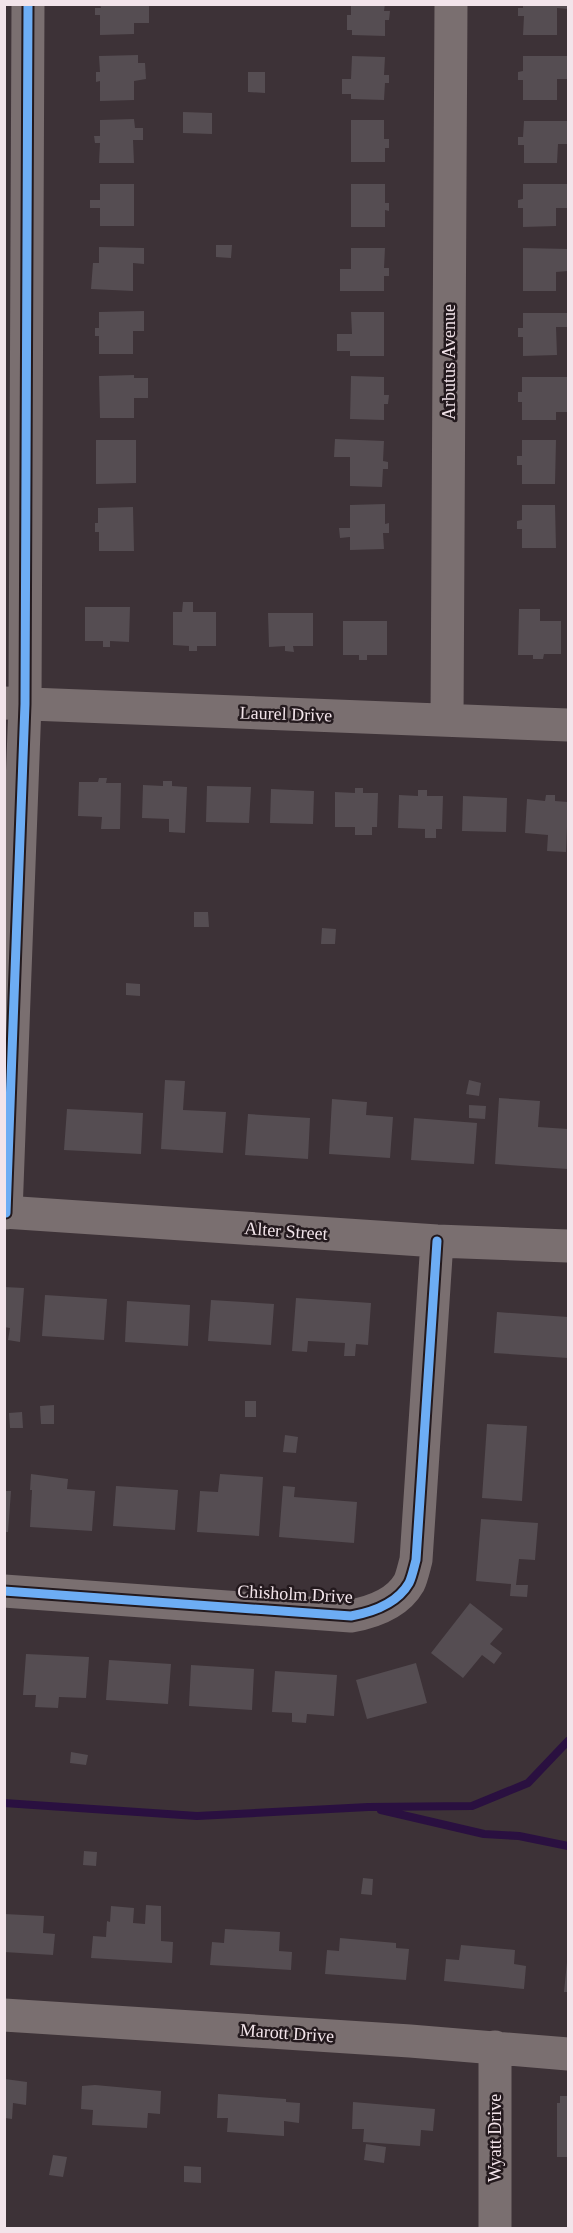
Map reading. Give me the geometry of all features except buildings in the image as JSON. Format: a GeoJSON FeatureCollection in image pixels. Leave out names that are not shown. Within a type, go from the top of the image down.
{"type":"FeatureCollection","features":[{"type":"Feature","properties":{"kind":"street"},"geometry":{"type":"LineString","coordinates":[[5,1213],[28,4]]}},
{"type":"Feature","properties":{"kind":"street","name":"Arbutus Avenue"},"geometry":{"type":"LineString","coordinates":[[447,720],[451,4]]}},
{"type":"Feature","properties":{"kind":"street","name":"Laurel Drive"},"geometry":{"type":"LineString","coordinates":[[15,703],[568,725]]}},
{"type":"Feature","properties":{"kind":"street","name":"Alter Street"},"geometry":{"type":"LineString","coordinates":[[5,1213],[437,1241],[568,1246]]}},
{"type":"Feature","properties":{"kind":"street","name":"Chisholm Drive"},"geometry":{"type":"LineString","coordinates":[[4,1591],[351,1616],[374,1612],[392,1601],[408,1584],[416,1560],[437,1241]]}},
{"type":"Feature","properties":{"kind":"street","name":"Marott Drive"},"geometry":{"type":"LineString","coordinates":[[4,2015],[495,2047],[568,2054]]}},
{"type":"Feature","properties":{"kind":"street","name":"Wyatt Drive"},"geometry":{"type":"LineString","coordinates":[[495,2047],[495,2229]]}},
{"type":"Feature","properties":{"kind":"waterway"},"geometry":{"type":"LineString","coordinates":[[4,1803],[197,1816],[368,1807],[472,1806],[528,1783],[568,1741]]}},
{"type":"Feature","properties":{"kind":"waterway"},"geometry":{"type":"LineString","coordinates":[[381,1810],[484,1834],[519,1836],[568,1846]]}},
{"type":"Feature","properties":{"kind":"cycle path"},"geometry":{"type":"LineString","coordinates":[[6,1213],[25,704],[28,4]]}},
{"type":"Feature","properties":{"kind":"cycle path"},"geometry":{"type":"LineString","coordinates":[[4,1591],[351,1616],[368,1612],[391,1602],[409,1583],[416,1560],[437,1241]]}}]}
